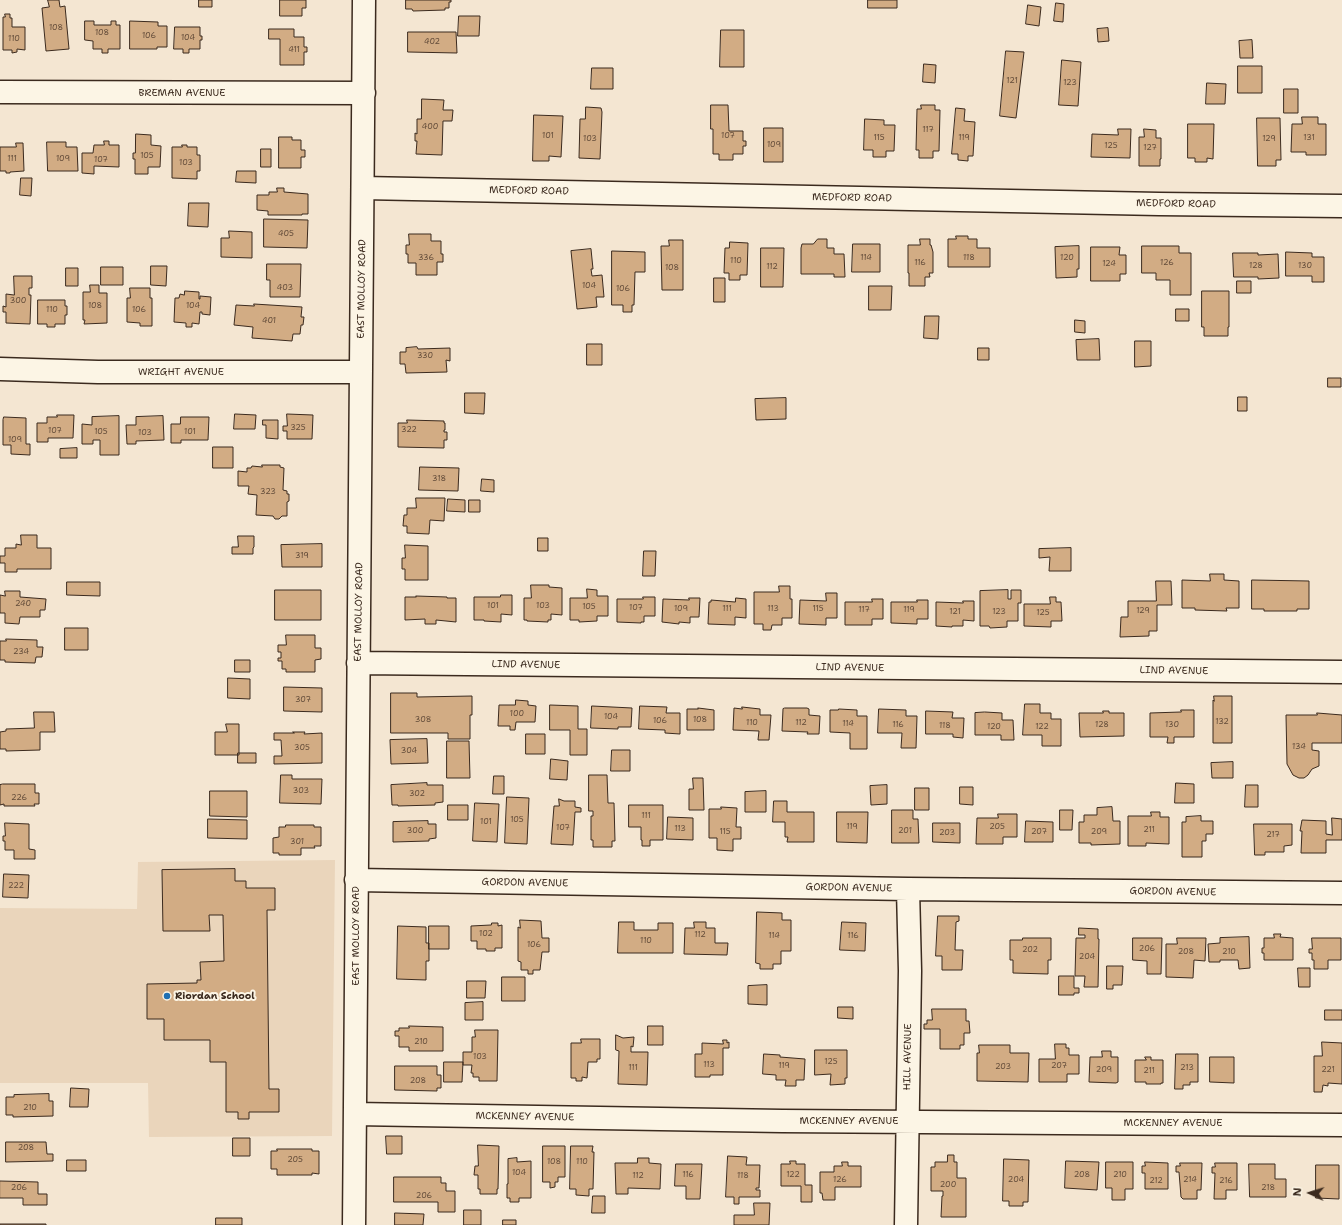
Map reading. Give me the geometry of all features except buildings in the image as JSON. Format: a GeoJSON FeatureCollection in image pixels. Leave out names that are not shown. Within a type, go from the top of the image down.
{"type":"FeatureCollection","features":[{"type":"Feature","properties":{"kind":"street","name":"EAST MOLLOY ROAD"},"geometry":{"type":"LineString","coordinates":[[354,1225],[364,0]]}},
{"type":"Feature","properties":{"kind":"street","name":"BREMAN AVENUE"},"geometry":{"type":"LineString","coordinates":[[0,92],[364,94]]}},
{"type":"Feature","properties":{"kind":"street","name":"MEDFORD ROAD"},"geometry":{"type":"LineString","coordinates":[[363,188],[1159,204],[1342,206]]}},
{"type":"Feature","properties":{"kind":"street","name":"WRIGHT AVENUE"},"geometry":{"type":"LineString","coordinates":[[0,369],[98,372],[361,372]]}},
{"type":"Feature","properties":{"kind":"street","name":"LIND AVENUE"},"geometry":{"type":"LineString","coordinates":[[358,663],[1342,672]]}},
{"type":"Feature","properties":{"kind":"street","name":"GORDON AVENUE"},"geometry":{"type":"LineString","coordinates":[[356,880],[908,890],[1342,893]]}},
{"type":"Feature","properties":{"kind":"street","name":"HILL AVENUE"},"geometry":{"type":"LineString","coordinates":[[906,1225],[910,971],[908,890]]}},
{"type":"Feature","properties":{"kind":"street","name":"MCKENNEY AVENUE"},"geometry":{"type":"LineString","coordinates":[[355,1114],[782,1121],[1342,1125]]}},
{"type":"Feature","properties":{"kind":"shaded area","name":"Riordan School"},"geometry":{"type":"Polygon","coordinates":[[[335,860],[332,1136],[149,1137],[148,1083],[0,1083],[0,908],[137,909],[138,862],[335,860]]]}},
{"type":"Feature","properties":{"kind":"place","name":"Riordan School"},"geometry":{"type":"Point","coordinates":[167,996]}}]}
